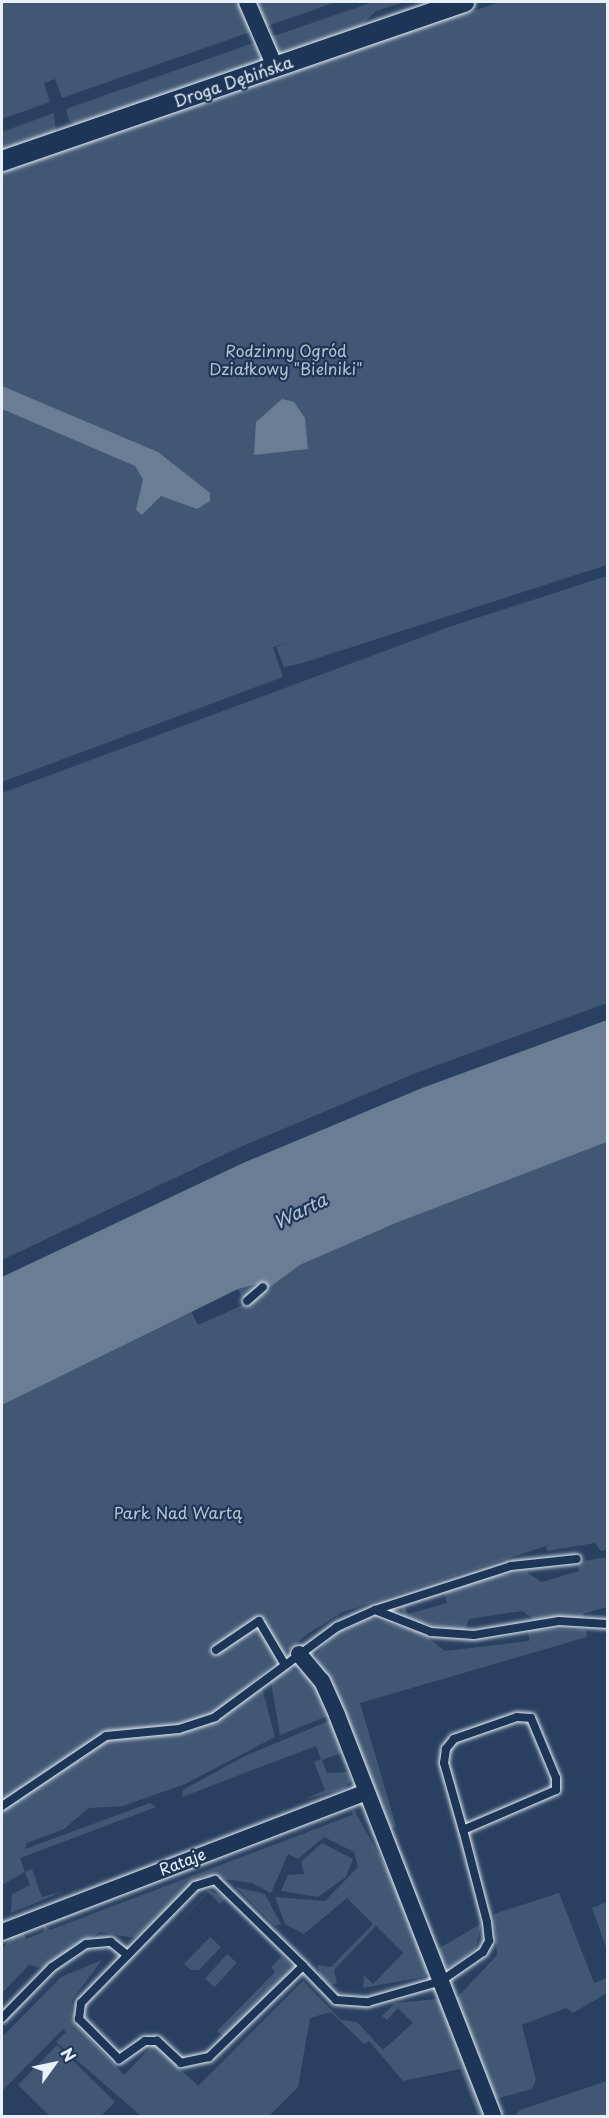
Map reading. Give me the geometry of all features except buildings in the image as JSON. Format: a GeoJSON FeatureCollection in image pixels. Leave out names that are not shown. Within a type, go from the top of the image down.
{"type":"FeatureCollection","features":[{"type":"Feature","properties":{"kind":"street"},"geometry":{"type":"LineString","coordinates":[[247,2],[275,67]]}},
{"type":"Feature","properties":{"kind":"street","name":"Droga Dębińska"},"geometry":{"type":"LineString","coordinates":[[2,161],[464,2]]}},
{"type":"Feature","properties":{"kind":"street"},"geometry":{"type":"LineString","coordinates":[[299,1654],[322,1681],[493,2116]]}},
{"type":"Feature","properties":{"kind":"street","name":"Rataje"},"geometry":{"type":"LineString","coordinates":[[2,1932],[364,1792]]}},
{"type":"Feature","properties":{"kind":"lane"},"geometry":{"type":"LineString","coordinates":[[247,1301],[263,1287]]}},
{"type":"Feature","properties":{"kind":"lane"},"geometry":{"type":"LineString","coordinates":[[2,1806],[106,1736],[203,1722],[299,1654],[375,1610],[511,1566],[577,1559]]}},
{"type":"Feature","properties":{"kind":"lane"},"geometry":{"type":"LineString","coordinates":[[375,1610],[431,1632],[474,1635],[559,1622],[608,1624]]}},
{"type":"Feature","properties":{"kind":"lane"},"geometry":{"type":"LineString","coordinates":[[216,1650],[259,1621],[285,1665]]}},
{"type":"Feature","properties":{"kind":"lane"},"geometry":{"type":"LineString","coordinates":[[303,1966],[210,2057],[181,2063],[158,2041],[145,2041],[119,2059],[79,2019],[81,2003],[127,1955],[195,1886],[215,1880],[303,1966],[336,2000],[356,2002],[441,1981],[464,1969],[489,1941],[463,1830],[446,1749],[454,1739],[517,1718],[531,1719],[556,1778],[556,1790],[463,1830]]}},
{"type":"Feature","properties":{"kind":"lane"},"geometry":{"type":"LineString","coordinates":[[2,2018],[52,1967],[86,1944],[111,1942],[127,1955]]}},
{"type":"Feature","properties":{"kind":"green space"},"geometry":{"type":"Polygon","coordinates":[[[2,2],[336,2],[62,98],[55,79],[44,83],[50,102],[2,119],[2,2]]]}},
{"type":"Feature","properties":{"kind":"green space"},"geometry":{"type":"Polygon","coordinates":[[[373,2],[404,2],[376,11],[356,31],[285,56],[276,54],[268,38],[373,2]]]}},
{"type":"Feature","properties":{"kind":"green space","name":"Rodzinny Ogród Działkowy \"Bielniki\""},"geometry":{"type":"Polygon","coordinates":[[[500,2],[607,2],[607,565],[299,664],[284,667],[276,647],[286,643],[273,647],[283,677],[2,782],[2,169],[462,10],[464,14],[500,2]]]}},
{"type":"Feature","properties":{"kind":"green space"},"geometry":{"type":"Polygon","coordinates":[[[256,42],[263,61],[76,126],[69,121],[66,109],[256,42]]]}},
{"type":"Feature","properties":{"kind":"green space"},"geometry":{"type":"Polygon","coordinates":[[[54,113],[56,133],[2,154],[2,132],[54,113]]]}},
{"type":"Feature","properties":{"kind":"green space"},"geometry":{"type":"Polygon","coordinates":[[[607,576],[607,1003],[416,1073],[238,1148],[2,1260],[2,793],[449,627],[607,576]]]}},
{"type":"Feature","properties":{"kind":"green space","name":"Park Nad Wartą"},"geometry":{"type":"Polygon","coordinates":[[[607,1142],[607,1550],[601,1551],[595,1543],[547,1551],[546,1546],[343,1612],[307,1634],[218,1712],[177,1725],[105,1733],[2,1802],[2,1405],[191,1311],[198,1325],[245,1304],[238,1289],[261,1283],[266,1290],[300,1265],[396,1223],[607,1142]]]}},
{"type":"Feature","properties":{"kind":"green space"},"geometry":{"type":"Polygon","coordinates":[[[607,1557],[607,1607],[583,1614],[584,1620],[535,1620],[522,1611],[469,1619],[464,1632],[405,1618],[401,1611],[404,1605],[408,1614],[447,1603],[444,1592],[493,1576],[526,1572],[542,1582],[579,1571],[577,1562],[607,1557]]]}},
{"type":"Feature","properties":{"kind":"green space"},"geometry":{"type":"Polygon","coordinates":[[[370,1618],[422,1633],[445,1651],[529,1641],[528,1629],[586,1630],[587,1637],[360,1703],[396,1826],[391,1828],[438,1949],[481,1924],[476,1948],[451,1967],[443,1967],[316,1655],[333,1635],[370,1618]]]}},
{"type":"Feature","properties":{"kind":"green space"},"geometry":{"type":"Polygon","coordinates":[[[288,1667],[313,1678],[330,1715],[280,1735],[271,1682],[288,1667]]]}},
{"type":"Feature","properties":{"kind":"green space"},"geometry":{"type":"Polygon","coordinates":[[[262,1688],[275,1737],[185,1784],[123,1806],[89,1808],[64,1829],[27,1843],[25,1849],[150,1803],[156,1807],[20,1858],[25,1872],[2,1885],[2,1810],[107,1740],[192,1730],[222,1718],[262,1688]]]}},
{"type":"Feature","properties":{"kind":"green space"},"geometry":{"type":"Polygon","coordinates":[[[331,1720],[341,1753],[322,1760],[327,1773],[347,1772],[351,1780],[345,1789],[305,1799],[325,1790],[314,1762],[321,1759],[316,1746],[182,1797],[183,1790],[245,1756],[331,1720]]]}},
{"type":"Feature","properties":{"kind":"green space"},"geometry":{"type":"Polygon","coordinates":[[[353,1808],[393,1880],[429,1971],[424,1977],[363,1988],[364,1975],[373,1984],[403,1953],[376,1926],[334,1970],[337,1983],[330,1985],[319,1974],[318,1965],[331,1967],[373,1924],[347,1898],[304,1934],[285,1924],[275,1897],[325,1901],[358,1867],[354,1852],[324,1837],[298,1859],[288,1854],[271,1893],[252,1883],[203,1876],[135,1938],[100,1932],[43,1968],[29,1965],[2,1993],[2,1949],[21,1928],[26,1939],[43,1932],[44,1925],[50,1930],[352,1815],[353,1808]]]}},
{"type":"Feature","properties":{"kind":"green space"},"geometry":{"type":"Polygon","coordinates":[[[322,1843],[353,1859],[346,1877],[318,1897],[281,1891],[288,1875],[304,1874],[301,1862],[322,1843]]]}},
{"type":"Feature","properties":{"kind":"green space"},"geometry":{"type":"Polygon","coordinates":[[[32,1869],[42,1897],[64,1891],[11,1913],[12,1894],[30,1885],[25,1872],[32,1869]]]}},
{"type":"Feature","properties":{"kind":"green space"},"geometry":{"type":"Polygon","coordinates":[[[236,1887],[265,1894],[281,1924],[275,1926],[236,1887]]]}},
{"type":"Feature","properties":{"kind":"green space"},"geometry":{"type":"Polygon","coordinates":[[[209,1890],[226,1898],[220,1904],[208,1892],[143,1959],[209,1890]]]}},
{"type":"Feature","properties":{"kind":"green space"},"geometry":{"type":"Polygon","coordinates":[[[559,1893],[594,1983],[607,1978],[607,1993],[573,2013],[566,2008],[522,2025],[536,2080],[532,2089],[496,2099],[456,1999],[497,1955],[494,1914],[559,1893]]]}},
{"type":"Feature","properties":{"kind":"green space"},"geometry":{"type":"Polygon","coordinates":[[[607,1902],[607,1950],[592,1908],[607,1902]]]}},
{"type":"Feature","properties":{"kind":"green space"},"geometry":{"type":"Polygon","coordinates":[[[210,1937],[221,1947],[199,1970],[191,1970],[184,1964],[210,1937]]]}},
{"type":"Feature","properties":{"kind":"green space"},"geometry":{"type":"Polygon","coordinates":[[[227,1954],[237,1963],[215,1987],[205,1979],[227,1954]]]}},
{"type":"Feature","properties":{"kind":"green space"},"geometry":{"type":"Polygon","coordinates":[[[282,1956],[293,1967],[291,1973],[224,2037],[217,2031],[275,1972],[271,1967],[282,1956]]]}},
{"type":"Feature","properties":{"kind":"green space"},"geometry":{"type":"Polygon","coordinates":[[[102,1960],[72,2000],[71,2019],[124,2075],[154,2044],[198,2086],[303,1981],[341,2020],[357,2022],[383,2050],[413,2023],[398,2008],[387,2020],[382,2016],[395,2003],[439,1999],[490,2116],[478,2116],[460,2069],[403,2081],[369,2041],[364,2044],[331,2012],[310,2018],[298,2087],[269,2116],[141,2116],[56,2042],[66,2032],[63,2029],[2,2091],[2,2037],[61,1977],[102,1960]]]}},
{"type":"Feature","properties":{"kind":"green space"},"geometry":{"type":"Polygon","coordinates":[[[57,2045],[115,2102],[101,2116],[50,2116],[18,2085],[57,2045]]]}},
{"type":"Feature","properties":{"kind":"green space"},"geometry":{"type":"Polygon","coordinates":[[[607,2081],[607,2116],[514,2116],[520,2110],[607,2081]]]}},
{"type":"Feature","properties":{"kind":"water"},"geometry":{"type":"Polygon","coordinates":[[[2,386],[158,452],[210,493],[210,501],[197,509],[161,496],[142,515],[136,510],[143,479],[135,466],[2,409],[2,386]]]}},
{"type":"Feature","properties":{"kind":"water"},"geometry":{"type":"Polygon","coordinates":[[[282,399],[294,402],[305,418],[308,449],[254,455],[256,422],[282,399]]]}},
{"type":"Feature","properties":{"kind":"water","name":"Warta"},"geometry":{"type":"Polygon","coordinates":[[[607,1020],[607,1142],[396,1223],[300,1265],[266,1290],[261,1283],[238,1289],[2,1405],[2,1277],[243,1163],[422,1088],[607,1020]]]}}]}
